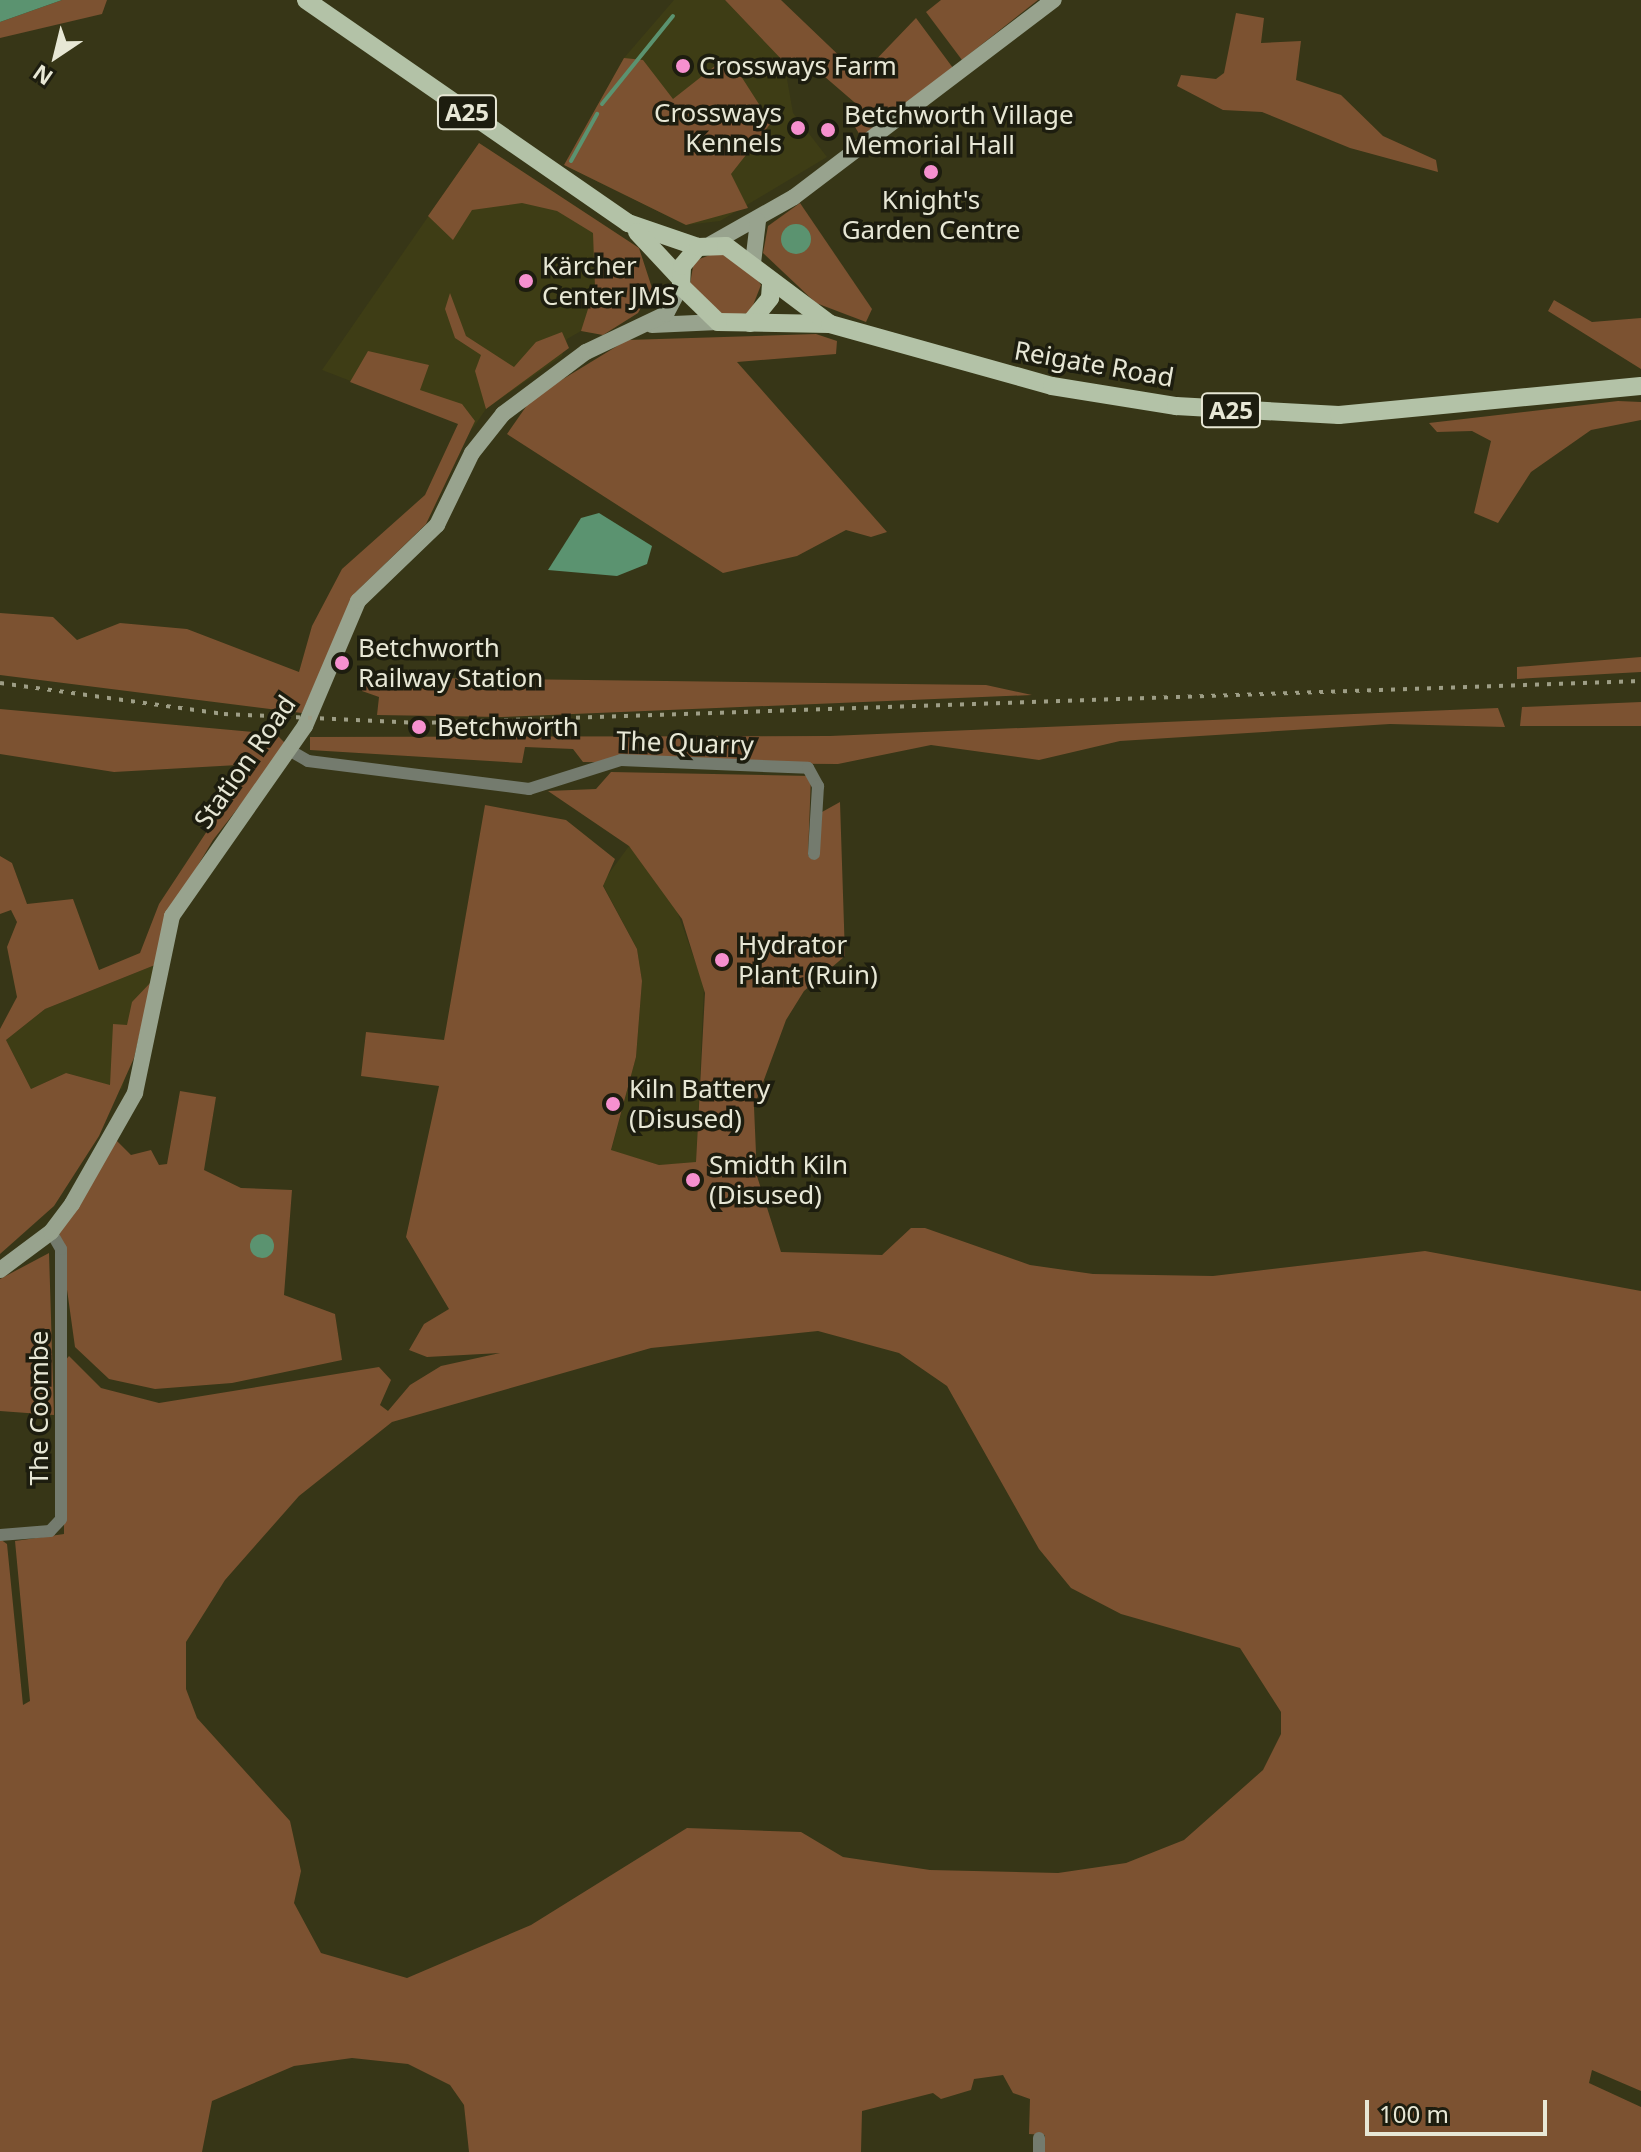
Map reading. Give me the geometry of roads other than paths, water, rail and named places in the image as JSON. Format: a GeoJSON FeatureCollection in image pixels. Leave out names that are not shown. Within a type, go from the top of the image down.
{"type":"FeatureCollection","features":[{"type":"Feature","properties":{"kind":"main road","name":"A25"},"geometry":{"type":"LineString","coordinates":[[306,0],[628,223],[680,281]]}},
{"type":"Feature","properties":{"kind":"main road"},"geometry":{"type":"LineString","coordinates":[[705,245],[753,263],[771,282],[770,298],[750,323],[718,322],[680,281],[705,245],[758,221],[1054,0]]}},
{"type":"Feature","properties":{"kind":"main road"},"geometry":{"type":"LineString","coordinates":[[753,263],[758,221]]}},
{"type":"Feature","properties":{"kind":"main road","name":"A25"},"geometry":{"type":"LineString","coordinates":[[628,223],[705,245]]}},
{"type":"Feature","properties":{"kind":"main road","name":"Station Road"},"geometry":{"type":"LineString","coordinates":[[51,1232],[135,1093],[172,916],[289,750],[358,601],[437,525],[472,453],[503,414],[586,352],[666,314],[680,281]]}},
{"type":"Feature","properties":{"kind":"main road","name":"Reigate Road"},"geometry":{"type":"LineString","coordinates":[[771,282],[830,324]]}},
{"type":"Feature","properties":{"kind":"main road","name":"Station Road"},"geometry":{"type":"LineString","coordinates":[[645,326],[718,322]]}},
{"type":"Feature","properties":{"kind":"main road","name":"Reigate Road"},"geometry":{"type":"LineString","coordinates":[[750,323],[830,324],[1052,386],[1271,413],[1339,415],[1641,386]]}},
{"type":"Feature","properties":{"kind":"main road"},"geometry":{"type":"LineString","coordinates":[[0,1270],[51,1232]]}},
{"type":"Feature","properties":{"kind":"street","name":"The Quarry"},"geometry":{"type":"LineString","coordinates":[[289,750],[308,761],[529,789],[621,760],[808,768],[818,786],[814,854]]}},
{"type":"Feature","properties":{"kind":"street","name":"The Coombe"},"geometry":{"type":"LineString","coordinates":[[0,1535],[50,1531],[61,1519],[61,1249],[51,1232]]}},
{"type":"Feature","properties":{"kind":"street"},"geometry":{"type":"LineString","coordinates":[[1039,2138],[1039,2152]]}},
{"type":"Feature","properties":{"kind":"waterway"},"geometry":{"type":"LineString","coordinates":[[602,104],[673,16]]}},
{"type":"Feature","properties":{"kind":"waterway"},"geometry":{"type":"LineString","coordinates":[[571,161],[597,114]]}},
{"type":"Feature","properties":{"kind":"railway"},"geometry":{"type":"LineString","coordinates":[[0,683],[224,714],[420,723],[1641,681]]}},
{"type":"Feature","properties":{"kind":"place","name":"Crossways Farm"},"geometry":{"type":"Point","coordinates":[683,66]}},
{"type":"Feature","properties":{"kind":"place","name":"Crossways Kennels"},"geometry":{"type":"Point","coordinates":[798,128]}},
{"type":"Feature","properties":{"kind":"place","name":"Betchworth Village Memorial Hall"},"geometry":{"type":"Point","coordinates":[828,130]}},
{"type":"Feature","properties":{"kind":"place","name":"Knight's Garden Centre"},"geometry":{"type":"Point","coordinates":[931,172]}},
{"type":"Feature","properties":{"kind":"place","name":"Kärcher Center JMS"},"geometry":{"type":"Point","coordinates":[526,281]}},
{"type":"Feature","properties":{"kind":"place","name":"Betchworth Railway Station"},"geometry":{"type":"Point","coordinates":[342,663]}},
{"type":"Feature","properties":{"kind":"place","name":"Betchworth"},"geometry":{"type":"Point","coordinates":[419,727]}},
{"type":"Feature","properties":{"kind":"place","name":"Hydrator Plant (Ruin)"},"geometry":{"type":"Point","coordinates":[722,960]}},
{"type":"Feature","properties":{"kind":"place","name":"Kiln Battery (Disused)"},"geometry":{"type":"Point","coordinates":[613,1104]}},
{"type":"Feature","properties":{"kind":"place","name":"Smidth Kiln (Disused)"},"geometry":{"type":"Point","coordinates":[693,1180]}}]}
